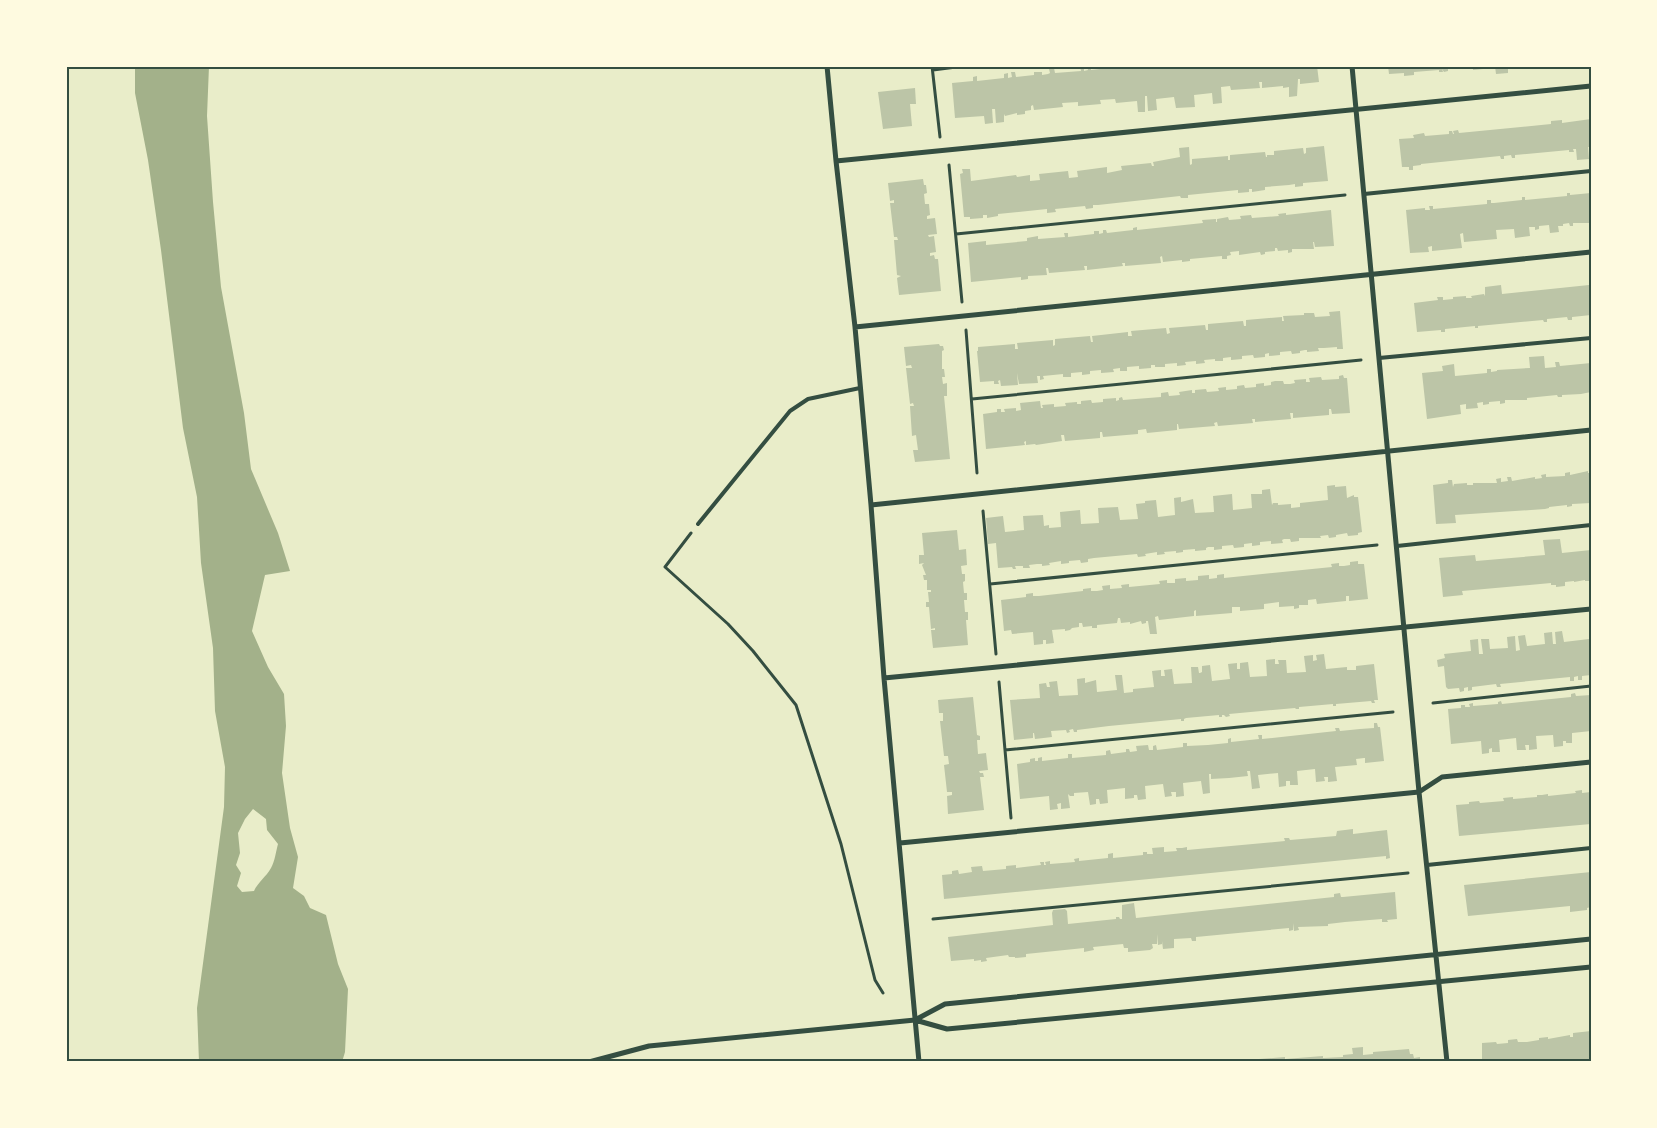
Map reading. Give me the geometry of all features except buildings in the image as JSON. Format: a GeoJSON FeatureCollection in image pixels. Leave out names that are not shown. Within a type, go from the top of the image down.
{"type":"FeatureCollection","features":[{"type":"Feature","properties":{"kind":"street"},"geometry":{"type":"LineString","coordinates":[[827,66],[871,505],[884,678],[919,1062]]}},
{"type":"Feature","properties":{"kind":"street"},"geometry":{"type":"LineString","coordinates":[[1352,66],[1419,792],[1447,1062]]}},
{"type":"Feature","properties":{"kind":"street"},"geometry":{"type":"LineString","coordinates":[[836,161],[1591,86]]}},
{"type":"Feature","properties":{"kind":"street"},"geometry":{"type":"LineString","coordinates":[[854,327],[1591,252]]}},
{"type":"Feature","properties":{"kind":"street"},"geometry":{"type":"LineString","coordinates":[[871,505],[1591,430]]}},
{"type":"Feature","properties":{"kind":"street"},"geometry":{"type":"LineString","coordinates":[[884,678],[1591,609]]}},
{"type":"Feature","properties":{"kind":"street"},"geometry":{"type":"LineString","coordinates":[[900,843],[1419,792],[1442,777],[1591,762]]}},
{"type":"Feature","properties":{"kind":"street"},"geometry":{"type":"LineString","coordinates":[[915,1020],[945,1004],[1591,939]]}},
{"type":"Feature","properties":{"kind":"street"},"geometry":{"type":"LineString","coordinates":[[589,1062],[649,1046],[915,1020],[947,1029],[1591,967]]}},
{"type":"Feature","properties":{"kind":"lane"},"geometry":{"type":"LineString","coordinates":[[1364,194],[1591,171]]}},
{"type":"Feature","properties":{"kind":"lane"},"geometry":{"type":"LineString","coordinates":[[1379,358],[1591,338]]}},
{"type":"Feature","properties":{"kind":"lane"},"geometry":{"type":"LineString","coordinates":[[698,524],[790,411],[808,399],[860,388]]}},
{"type":"Feature","properties":{"kind":"lane"},"geometry":{"type":"LineString","coordinates":[[1397,546],[1591,525]]}},
{"type":"Feature","properties":{"kind":"lane"},"geometry":{"type":"LineString","coordinates":[[1427,865],[1591,848]]}},
{"type":"Feature","properties":{"kind":"path"},"geometry":{"type":"LineString","coordinates":[[940,137],[933,68],[964,66]]}},
{"type":"Feature","properties":{"kind":"path"},"geometry":{"type":"LineString","coordinates":[[949,165],[962,302]]}},
{"type":"Feature","properties":{"kind":"path"},"geometry":{"type":"LineString","coordinates":[[956,234],[1345,195]]}},
{"type":"Feature","properties":{"kind":"path"},"geometry":{"type":"LineString","coordinates":[[966,330],[977,473]]}},
{"type":"Feature","properties":{"kind":"path"},"geometry":{"type":"LineString","coordinates":[[972,399],[1361,360]]}},
{"type":"Feature","properties":{"kind":"path"},"geometry":{"type":"LineString","coordinates":[[983,511],[996,654]]}},
{"type":"Feature","properties":{"kind":"path"},"geometry":{"type":"LineString","coordinates":[[698,524],[666,567],[728,624],[753,651],[796,705],[842,844],[875,980],[883,992]]}},
{"type":"Feature","properties":{"kind":"path"},"geometry":{"type":"LineString","coordinates":[[990,584],[1376,545]]}},
{"type":"Feature","properties":{"kind":"path"},"geometry":{"type":"LineString","coordinates":[[999,682],[1011,818]]}},
{"type":"Feature","properties":{"kind":"path"},"geometry":{"type":"LineString","coordinates":[[1433,703],[1591,686]]}},
{"type":"Feature","properties":{"kind":"path"},"geometry":{"type":"LineString","coordinates":[[1005,750],[1393,712]]}},
{"type":"Feature","properties":{"kind":"path"},"geometry":{"type":"LineString","coordinates":[[933,919],[1408,873]]}},
{"type":"Feature","properties":{"kind":"shaded area"},"geometry":{"type":"Polygon","coordinates":[[[135,66],[209,66],[207,116],[221,287],[244,413],[251,469],[278,533],[290,571],[265,575],[252,631],[268,667],[284,694],[286,726],[282,773],[290,828],[298,857],[293,888],[304,896],[310,908],[326,915],[338,964],[348,989],[345,1052],[342,1062],[199,1062],[197,1008],[224,807],[225,767],[215,711],[213,648],[201,563],[197,497],[183,428],[161,250],[148,160],[135,93],[135,66]],[[253,809],[238,833],[240,853],[236,865],[241,873],[237,886],[242,892],[254,891],[274,862],[278,844],[267,830],[266,819],[253,809]]]}}]}
